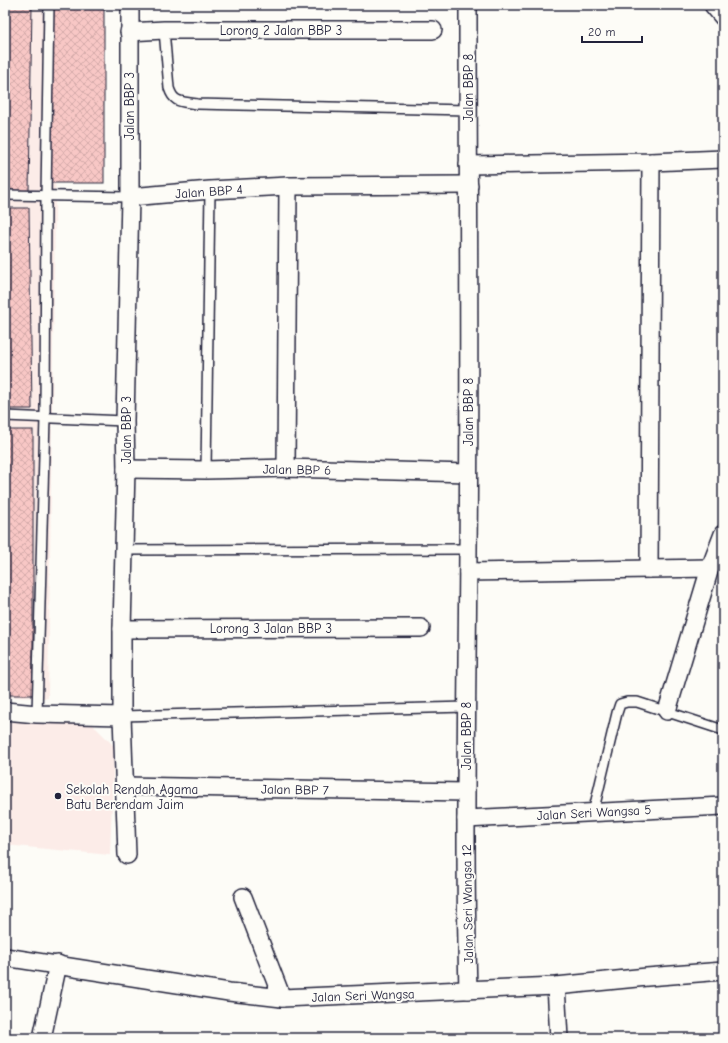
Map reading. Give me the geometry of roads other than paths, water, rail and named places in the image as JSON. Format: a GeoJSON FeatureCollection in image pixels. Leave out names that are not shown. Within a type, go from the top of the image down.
{"type":"FeatureCollection","features":[{"type":"Feature","properties":{"kind":"street","name":"Jalan BBP 3"},"geometry":{"type":"LineString","coordinates":[[127,855],[122,716],[122,629],[130,196],[130,5]]}},
{"type":"Feature","properties":{"kind":"street","name":"Jalan BBP 8"},"geometry":{"type":"LineString","coordinates":[[466,819],[469,185],[468,5]]}},
{"type":"Feature","properties":{"kind":"street"},"geometry":{"type":"LineString","coordinates":[[713,5],[723,17]]}},
{"type":"Feature","properties":{"kind":"street","name":"Lorong 2 Jalan BBP 3"},"geometry":{"type":"LineString","coordinates":[[129,32],[164,30],[433,30]]}},
{"type":"Feature","properties":{"kind":"street"},"geometry":{"type":"LineString","coordinates":[[468,165],[651,162],[723,159]]}},
{"type":"Feature","properties":{"kind":"street"},"geometry":{"type":"LineString","coordinates":[[649,569],[651,162]]}},
{"type":"Feature","properties":{"kind":"street","name":"Jalan BBP 4"},"geometry":{"type":"LineString","coordinates":[[130,196],[288,186],[469,185]]}},
{"type":"Feature","properties":{"kind":"street"},"geometry":{"type":"LineString","coordinates":[[286,468],[288,186]]}},
{"type":"Feature","properties":{"kind":"street","name":"Jalan BBP 6"},"geometry":{"type":"LineString","coordinates":[[126,469],[206,470],[286,468],[468,473]]}},
{"type":"Feature","properties":{"kind":"street"},"geometry":{"type":"LineString","coordinates":[[667,711],[710,568],[723,534]]}},
{"type":"Feature","properties":{"kind":"street"},"geometry":{"type":"LineString","coordinates":[[468,572],[710,568]]}},
{"type":"Feature","properties":{"kind":"street","name":"Lorong 3 Jalan BBP 3"},"geometry":{"type":"LineString","coordinates":[[122,629],[421,628]]}},
{"type":"Feature","properties":{"kind":"street"},"geometry":{"type":"LineString","coordinates":[[5,711],[37,714],[122,716]]}},
{"type":"Feature","properties":{"kind":"street","name":"Jalan BBP 7"},"geometry":{"type":"LineString","coordinates":[[125,786],[465,792]]}},
{"type":"Feature","properties":{"kind":"street","name":"Jalan Seri Wangsa 5"},"geometry":{"type":"LineString","coordinates":[[466,819],[723,806]]}},
{"type":"Feature","properties":{"kind":"street","name":"Jalan Seri Wangsa 12"},"geometry":{"type":"LineString","coordinates":[[466,819],[468,990]]}},
{"type":"Feature","properties":{"kind":"street"},"geometry":{"type":"LineString","coordinates":[[243,898],[282,998]]}},
{"type":"Feature","properties":{"kind":"street","name":"Jalan Seri Wangsa"},"geometry":{"type":"LineString","coordinates":[[5,957],[58,964],[229,992],[282,998],[556,986],[723,971]]}},
{"type":"Feature","properties":{"kind":"street"},"geometry":{"type":"LineString","coordinates":[[42,1038],[58,964]]}},
{"type":"Feature","properties":{"kind":"street"},"geometry":{"type":"LineString","coordinates":[[556,986],[560,1038]]}},
{"type":"Feature","properties":{"kind":"lane"},"geometry":{"type":"LineString","coordinates":[[37,714],[44,418],[49,5]]}},
{"type":"Feature","properties":{"kind":"lane"},"geometry":{"type":"LineString","coordinates":[[164,30],[169,88],[171,96],[176,100],[197,104],[468,110]]}},
{"type":"Feature","properties":{"kind":"lane"},"geometry":{"type":"LineString","coordinates":[[206,470],[210,190]]}},
{"type":"Feature","properties":{"kind":"lane"},"geometry":{"type":"LineString","coordinates":[[5,195],[130,196]]}},
{"type":"Feature","properties":{"kind":"lane"},"geometry":{"type":"LineString","coordinates":[[5,416],[125,421]]}},
{"type":"Feature","properties":{"kind":"lane"},"geometry":{"type":"LineString","coordinates":[[123,550],[468,549]]}},
{"type":"Feature","properties":{"kind":"lane"},"geometry":{"type":"LineString","coordinates":[[593,813],[616,713],[620,704],[637,702],[723,730]]}},
{"type":"Feature","properties":{"kind":"lane"},"geometry":{"type":"LineString","coordinates":[[122,716],[466,707]]}},
{"type":"Feature","properties":{"kind":"place","name":"Sekolah Rendah Agama Batu Berendam Jaim"},"geometry":{"type":"Point","coordinates":[58,796]}}]}
